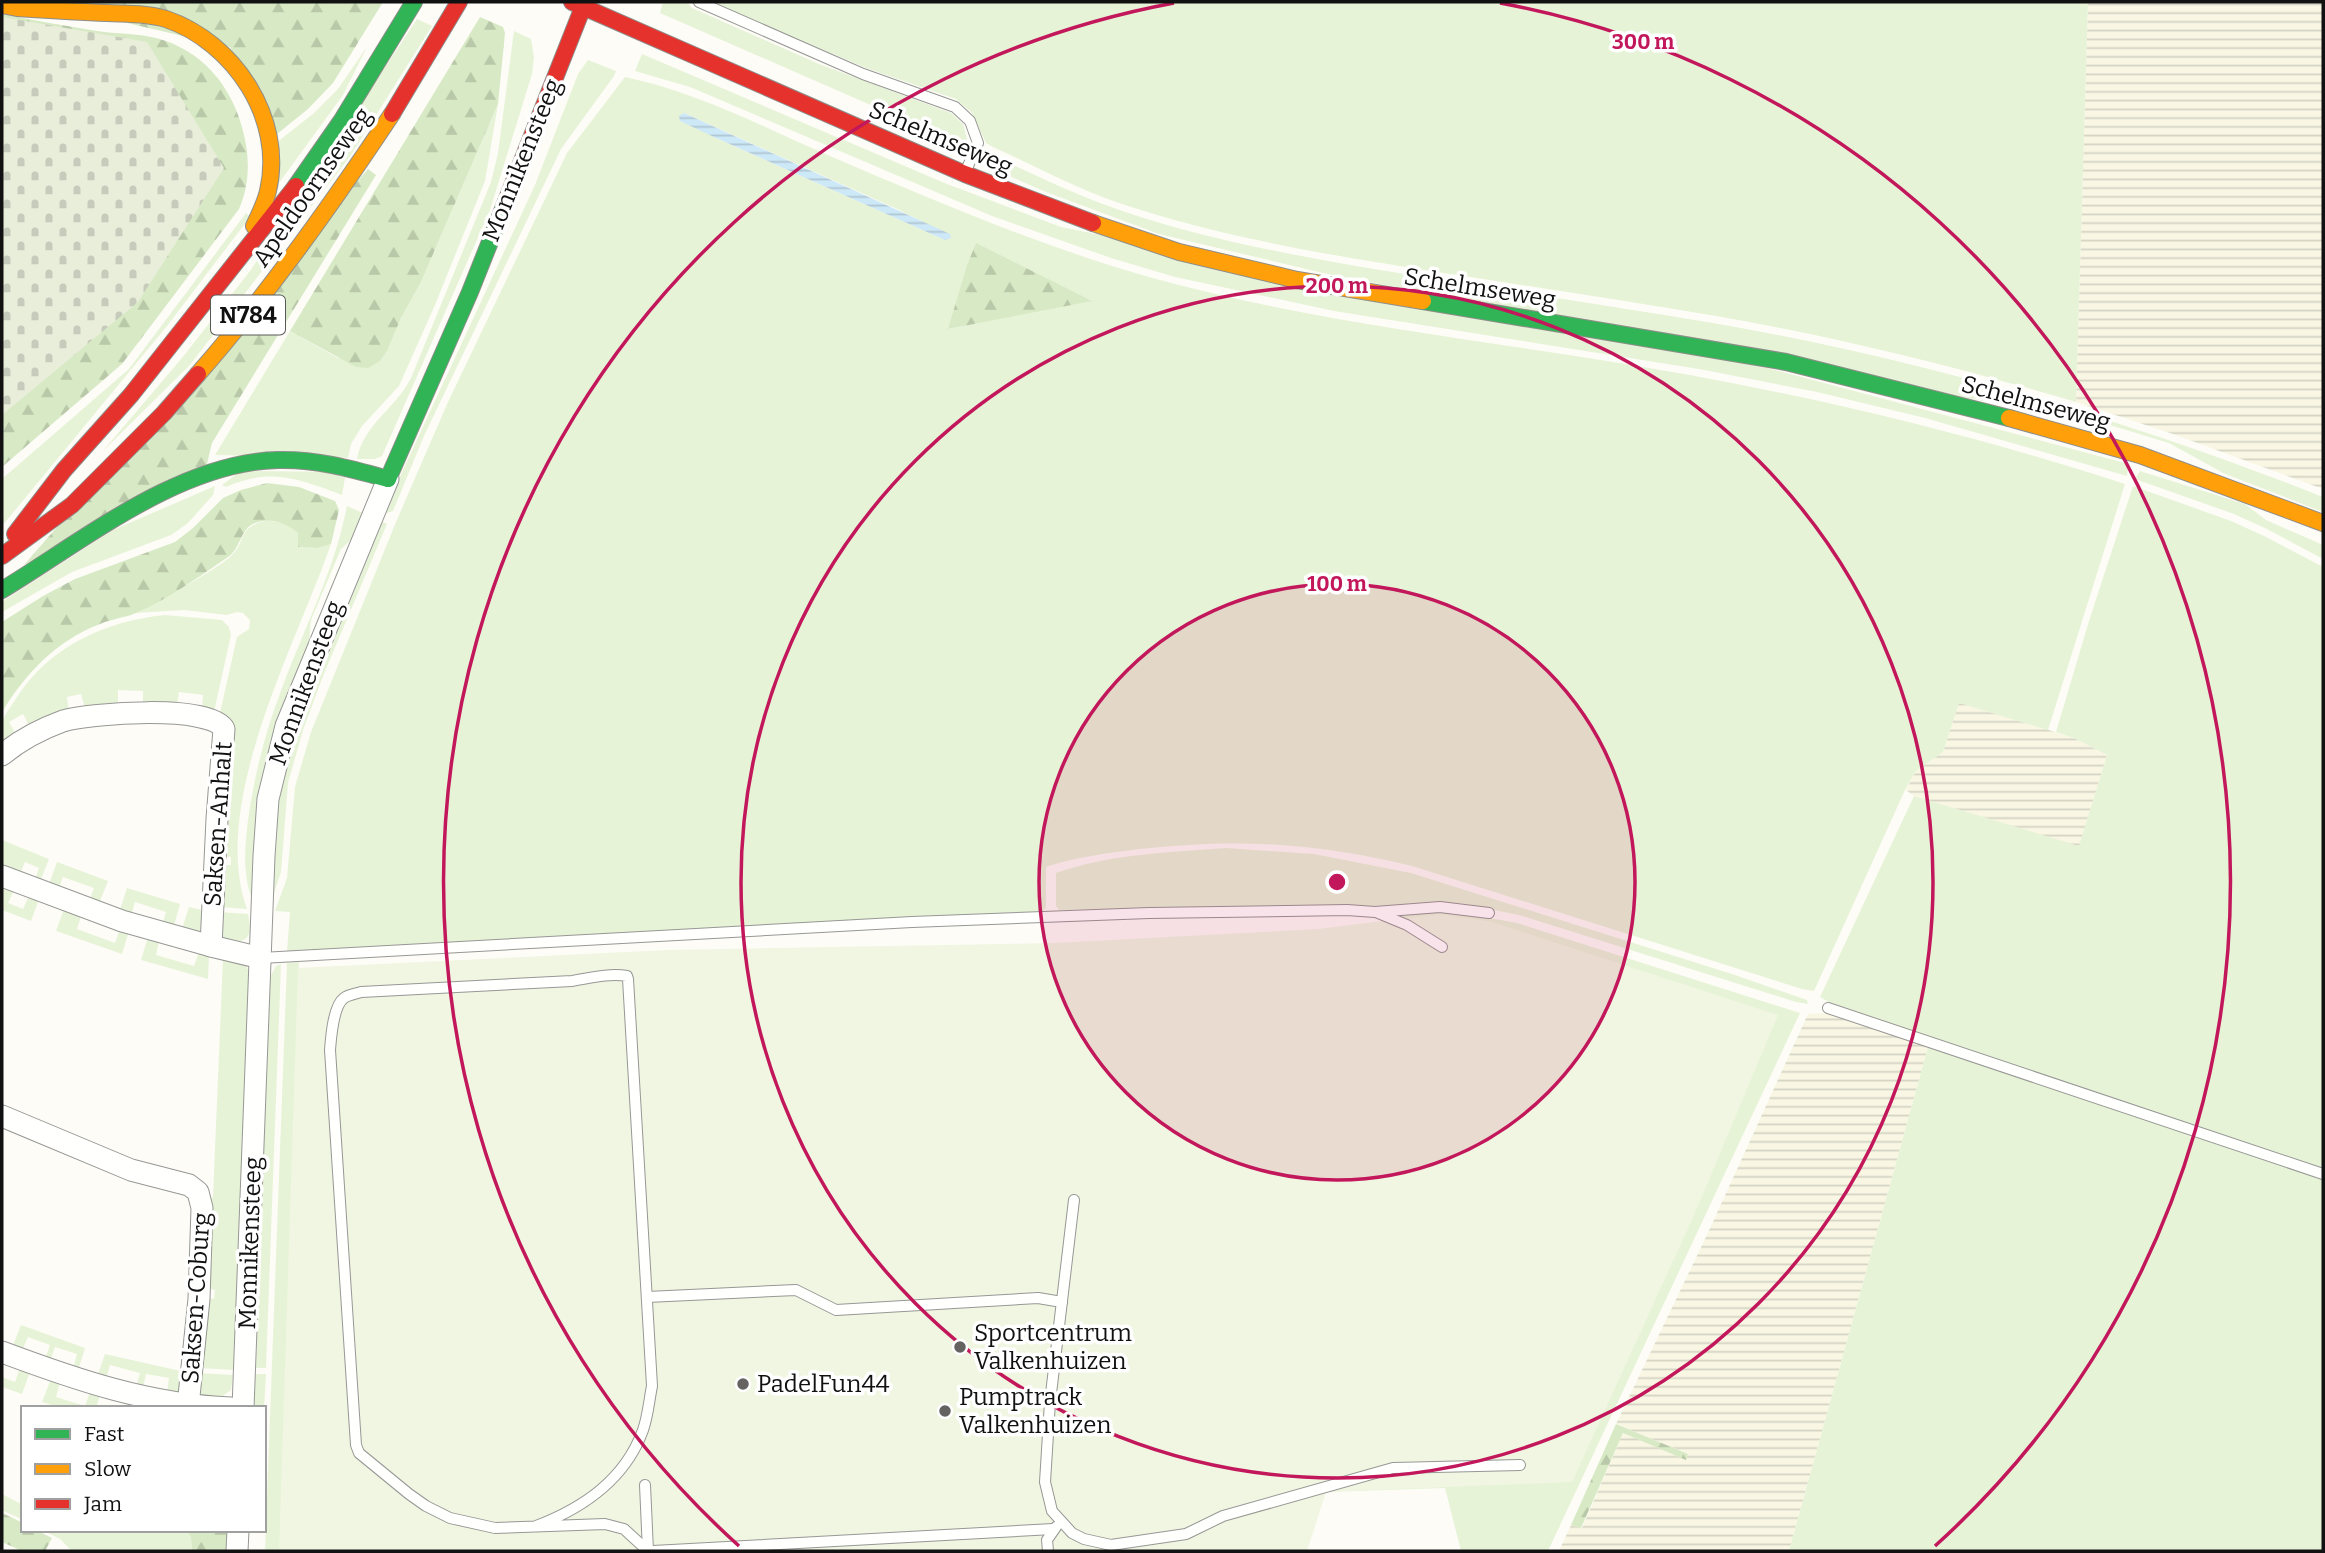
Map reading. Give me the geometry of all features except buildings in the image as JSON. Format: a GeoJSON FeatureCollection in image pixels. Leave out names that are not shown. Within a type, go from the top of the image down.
{"type":"FeatureCollection","features":[{"type":"Feature","properties":{"kind":"main road","name":"Apeldoornseweg"},"geometry":{"type":"LineString","coordinates":[[2,556],[72,505],[164,413],[215,355],[255,306],[346,183],[459,2]]}},
{"type":"Feature","properties":{"kind":"main road","name":"Schelmseweg"},"geometry":{"type":"LineString","coordinates":[[579,3],[965,174],[1067,215],[1179,252],[1297,280],[1786,362],[1987,412],[2140,455],[2323,523]]}},
{"type":"Feature","properties":{"kind":"main road","name":"Monnikensteeg"},"geometry":{"type":"LineString","coordinates":[[388,479],[470,292],[579,3]]}},
{"type":"Feature","properties":{"kind":"main road"},"geometry":{"type":"LineString","coordinates":[[2,5],[165,19],[214,43],[235,64],[256,102],[270,155],[267,195],[239,260]]}},
{"type":"Feature","properties":{"kind":"main road","name":"Apeldoornseweg"},"geometry":{"type":"LineString","coordinates":[[2,551],[64,470],[131,395],[309,169],[342,121],[411,8]]}},
{"type":"Feature","properties":{"kind":"main road"},"geometry":{"type":"LineString","coordinates":[[2,590],[162,491],[214,470],[263,461],[310,460],[351,466],[388,479]]}},
{"type":"Feature","properties":{"kind":"street","name":"Monnikensteeg"},"geometry":{"type":"LineString","coordinates":[[243,1406],[268,800],[281,744],[298,691],[388,479]]}},
{"type":"Feature","properties":{"kind":"street","name":"Saksen-Anhalt"},"geometry":{"type":"LineString","coordinates":[[2,755],[35,732],[66,720],[93,714],[176,714],[215,720],[221,724],[224,730],[211,946]]}},
{"type":"Feature","properties":{"kind":"street","name":"Saksen-Anhalt"},"geometry":{"type":"LineString","coordinates":[[2,876],[122,921],[261,958]]}},
{"type":"Feature","properties":{"kind":"street","name":"Saksen-Coburg"},"geometry":{"type":"LineString","coordinates":[[2,1116],[120,1165],[189,1185],[198,1192],[202,1208],[199,1299],[188,1406],[101,1386],[2,1352]]}},
{"type":"Feature","properties":{"kind":"street"},"geometry":{"type":"LineString","coordinates":[[237,1551],[238,1532]]}},
{"type":"Feature","properties":{"kind":"lane"},"geometry":{"type":"LineString","coordinates":[[699,2],[863,75],[955,107],[970,121],[978,143],[965,174]]}},
{"type":"Feature","properties":{"kind":"lane"},"geometry":{"type":"LineString","coordinates":[[261,958],[912,922],[1149,913],[1375,912],[1440,907],[1489,913]]}},
{"type":"Feature","properties":{"kind":"lane"},"geometry":{"type":"LineString","coordinates":[[1375,912],[1407,925],[1442,947]]}},
{"type":"Feature","properties":{"kind":"lane"},"geometry":{"type":"LineString","coordinates":[[536,1526],[561,1516],[597,1494],[623,1467],[644,1428],[652,1387],[627,976],[361,992],[345,996],[339,1003],[330,1051],[356,1445],[359,1453],[409,1494],[450,1518],[495,1528],[605,1524],[624,1529],[650,1551],[1057,1526],[1084,1539],[1111,1545],[1186,1534],[1223,1516],[1393,1468],[1520,1465]]}},
{"type":"Feature","properties":{"kind":"lane"},"geometry":{"type":"LineString","coordinates":[[1828,1008],[2323,1174]]}},
{"type":"Feature","properties":{"kind":"lane"},"geometry":{"type":"LineString","coordinates":[[1057,1526],[1045,1482],[1050,1402],[1074,1200]]}},
{"type":"Feature","properties":{"kind":"lane"},"geometry":{"type":"LineString","coordinates":[[648,1297],[796,1290],[836,1310],[1026,1299],[1062,1302]]}},
{"type":"Feature","properties":{"kind":"lane"},"geometry":{"type":"LineString","coordinates":[[645,1485],[650,1551]]}},
{"type":"Feature","properties":{"kind":"lane"},"geometry":{"type":"LineString","coordinates":[[1048,1551],[1047,1540],[1057,1526]]}},
{"type":"Feature","properties":{"kind":"shaded area"},"geometry":{"type":"Polygon","coordinates":[[[2088,2],[2323,2],[2323,489],[2076,402],[2088,2]]]}},
{"type":"Feature","properties":{"kind":"shaded area"},"geometry":{"type":"Polygon","coordinates":[[[1959,702],[2074,738],[2107,755],[2079,847],[1914,796],[1906,790],[1916,771],[1943,752],[1959,702]]]}},
{"type":"Feature","properties":{"kind":"shaded area"},"geometry":{"type":"Polygon","coordinates":[[[1827,1013],[1928,1047],[1789,1551],[1559,1551],[1571,1525],[1582,1528],[1623,1433],[1686,1459],[1688,1454],[1616,1424],[1706,1237],[1808,1014],[1827,1013]]]}},
{"type":"Feature","properties":{"kind":"green space"},"geometry":{"type":"Polygon","coordinates":[[[37,2],[383,2],[333,83],[308,109],[277,134],[230,47],[37,2]]]}},
{"type":"Feature","properties":{"kind":"green space"},"geometry":{"type":"Polygon","coordinates":[[[663,2],[687,2],[692,8],[819,64],[951,113],[963,124],[968,143],[955,149],[898,117],[660,13],[663,2]]]}},
{"type":"Feature","properties":{"kind":"green space"},"geometry":{"type":"Polygon","coordinates":[[[711,2],[2088,2],[2076,402],[1942,365],[1807,333],[1320,253],[1237,236],[1156,215],[1085,190],[986,143],[972,113],[956,99],[866,68],[711,2]]]}},
{"type":"Feature","properties":{"kind":"green space"},"geometry":{"type":"Polygon","coordinates":[[[2,14],[97,31],[149,36],[187,51],[213,72],[231,99],[245,141],[248,170],[239,209],[122,364],[2,467],[2,14]]]}},
{"type":"Feature","properties":{"kind":"green space"},"geometry":{"type":"Polygon","coordinates":[[[2,17],[147,42],[224,168],[138,302],[2,415],[2,17]]]}},
{"type":"Feature","properties":{"kind":"green space"},"geometry":{"type":"Polygon","coordinates":[[[480,17],[503,27],[505,33],[498,104],[421,282],[388,349],[380,361],[368,368],[356,367],[290,331],[480,17]]]}},
{"type":"Feature","properties":{"kind":"green space"},"geometry":{"type":"Polygon","coordinates":[[[417,19],[432,26],[351,155],[190,365],[102,452],[182,358],[250,271],[417,19]]]}},
{"type":"Feature","properties":{"kind":"green space"},"geometry":{"type":"Polygon","coordinates":[[[514,31],[531,39],[534,57],[532,74],[490,210],[382,456],[375,459],[357,459],[366,436],[411,378],[491,182],[498,153],[514,31]]]}},
{"type":"Feature","properties":{"kind":"green space"},"geometry":{"type":"Polygon","coordinates":[[[367,47],[343,95],[276,187],[276,143],[313,114],[338,89],[367,47]]]}},
{"type":"Feature","properties":{"kind":"green space"},"geometry":{"type":"Polygon","coordinates":[[[642,54],[947,184],[1061,227],[1771,369],[2125,463],[2128,468],[2127,476],[1925,418],[1817,392],[1699,369],[1334,311],[1175,277],[1111,258],[992,216],[690,87],[635,71],[642,54]]]}},
{"type":"Feature","properties":{"kind":"green space"},"geometry":{"type":"Polygon","coordinates":[[[588,60],[616,71],[614,76],[561,149],[424,436],[393,511],[384,514],[535,185],[578,74],[588,60]]]}},
{"type":"Feature","properties":{"kind":"green space"},"geometry":{"type":"Polygon","coordinates":[[[625,77],[704,101],[872,174],[1043,243],[1175,284],[1336,319],[1738,384],[1933,428],[2125,484],[2048,730],[1959,703],[1943,752],[1916,771],[1905,790],[1814,991],[1412,866],[1342,852],[1245,843],[1140,849],[1080,858],[1046,867],[1046,907],[1043,911],[287,952],[290,912],[275,911],[287,878],[295,787],[311,732],[448,402],[567,153],[625,77]],[[684,113],[714,137],[945,240],[951,236],[897,209],[684,113]],[[966,268],[949,329],[1091,300],[966,268]]]}},
{"type":"Feature","properties":{"kind":"green space"},"geometry":{"type":"Polygon","coordinates":[[[498,104],[485,181],[435,305],[399,386],[362,426],[351,444],[348,458],[215,455],[290,331],[338,358],[388,349],[421,282],[498,104]]]}},
{"type":"Feature","properties":{"kind":"green space"},"geometry":{"type":"Polygon","coordinates":[[[983,151],[1111,207],[1172,227],[1235,242],[1362,267],[1713,323],[1869,354],[1946,373],[2099,417],[2249,469],[2323,497],[2323,512],[2223,473],[2169,443],[2070,413],[2035,411],[1323,273],[1159,234],[1046,192],[986,166],[983,151]]]}},
{"type":"Feature","properties":{"kind":"green space"},"geometry":{"type":"Polygon","coordinates":[[[368,169],[376,175],[212,443],[207,464],[24,565],[368,169]]]}},
{"type":"Feature","properties":{"kind":"green space"},"geometry":{"type":"Polygon","coordinates":[[[246,213],[250,217],[167,326],[2,526],[2,479],[129,369],[246,213]]]}},
{"type":"Feature","properties":{"kind":"green space"},"geometry":{"type":"Polygon","coordinates":[[[976,243],[1092,301],[948,329],[976,243]]]}},
{"type":"Feature","properties":{"kind":"green space"},"geometry":{"type":"Polygon","coordinates":[[[241,471],[346,472],[342,495],[285,477],[257,478],[226,487],[222,485],[241,471]]]}},
{"type":"Feature","properties":{"kind":"green space"},"geometry":{"type":"Polygon","coordinates":[[[2140,471],[2245,504],[2266,520],[2323,545],[2323,559],[2234,514],[2135,479],[2140,471]]]}},
{"type":"Feature","properties":{"kind":"green space"},"geometry":{"type":"Polygon","coordinates":[[[267,483],[299,487],[335,501],[339,510],[331,544],[318,548],[298,547],[298,533],[288,526],[271,521],[253,524],[245,531],[232,554],[183,587],[136,613],[84,631],[56,649],[32,671],[2,712],[2,622],[75,579],[175,542],[223,498],[267,483]]]}},
{"type":"Feature","properties":{"kind":"green space"},"geometry":{"type":"Polygon","coordinates":[[[215,486],[213,495],[188,523],[171,535],[72,572],[2,612],[2,602],[113,530],[215,486]]]}},
{"type":"Feature","properties":{"kind":"green space"},"geometry":{"type":"Polygon","coordinates":[[[2133,486],[2231,521],[2323,567],[2323,1170],[1834,1005],[1820,997],[1914,796],[2079,846],[2107,755],[2056,732],[2133,486]]]}},
{"type":"Feature","properties":{"kind":"green space"},"geometry":{"type":"Polygon","coordinates":[[[347,506],[363,513],[352,539],[341,549],[311,620],[309,641],[280,716],[264,774],[252,899],[247,879],[245,850],[250,804],[260,757],[279,696],[334,555],[347,506]]]}},
{"type":"Feature","properties":{"kind":"green space"},"geometry":{"type":"Polygon","coordinates":[[[267,520],[287,524],[298,533],[298,547],[318,548],[331,544],[279,676],[248,774],[239,821],[238,867],[247,909],[220,907],[222,865],[231,865],[231,857],[222,856],[231,722],[228,716],[220,713],[237,637],[249,629],[250,620],[243,613],[237,612],[227,615],[184,610],[135,613],[220,565],[239,546],[250,527],[267,520]]]}},
{"type":"Feature","properties":{"kind":"green space"},"geometry":{"type":"Polygon","coordinates":[[[381,521],[387,524],[303,730],[288,783],[281,872],[272,899],[276,810],[298,718],[381,521]]]}},
{"type":"Feature","properties":{"kind":"green space"},"geometry":{"type":"Polygon","coordinates":[[[165,615],[222,620],[229,627],[231,635],[214,712],[202,710],[203,695],[179,692],[177,707],[143,706],[143,691],[118,690],[118,705],[85,708],[81,694],[67,697],[69,712],[30,727],[23,714],[9,722],[16,735],[2,745],[2,724],[7,712],[28,681],[61,651],[121,623],[165,615]]]}},
{"type":"Feature","properties":{"kind":"green space"},"geometry":{"type":"Polygon","coordinates":[[[2,840],[49,859],[39,884],[34,882],[39,868],[25,862],[19,876],[2,869],[2,840]]]}},
{"type":"Feature","properties":{"kind":"green space"},"geometry":{"type":"Polygon","coordinates":[[[1226,848],[1314,854],[1411,873],[1735,975],[1807,1000],[1808,1004],[1519,915],[1459,903],[1372,907],[1059,910],[1056,906],[1056,873],[1119,858],[1226,848]]]}},
{"type":"Feature","properties":{"kind":"green space"},"geometry":{"type":"Polygon","coordinates":[[[57,862],[108,881],[98,906],[89,902],[94,888],[63,877],[58,891],[48,887],[57,862]]]}},
{"type":"Feature","properties":{"kind":"green space"},"geometry":{"type":"Polygon","coordinates":[[[3,885],[14,890],[8,903],[23,909],[29,896],[39,899],[31,921],[2,910],[3,885]]]}},
{"type":"Feature","properties":{"kind":"green space"},"geometry":{"type":"Polygon","coordinates":[[[127,888],[180,904],[173,929],[162,926],[166,912],[135,902],[131,916],[119,913],[127,888]]]}},
{"type":"Feature","properties":{"kind":"green space"},"geometry":{"type":"Polygon","coordinates":[[[189,907],[206,911],[204,929],[200,933],[181,932],[189,907]]]}},
{"type":"Feature","properties":{"kind":"green space"},"geometry":{"type":"Polygon","coordinates":[[[64,909],[81,916],[77,929],[115,943],[120,929],[129,931],[122,954],[56,931],[64,909]]]}},
{"type":"Feature","properties":{"kind":"green space"},"geometry":{"type":"Polygon","coordinates":[[[219,912],[248,914],[250,929],[246,938],[238,942],[223,941],[218,928],[219,912]]]}},
{"type":"Feature","properties":{"kind":"green space"},"geometry":{"type":"Polygon","coordinates":[[[1438,912],[1517,923],[1800,1013],[1548,1551],[1461,1551],[1445,1488],[1326,1492],[1413,922],[1398,915],[1438,912]]]}},
{"type":"Feature","properties":{"kind":"green space","name":"Sportcentrum Valkenhuizen"},"geometry":{"type":"Polygon","coordinates":[[[1439,914],[1492,922],[1778,1015],[1695,1213],[1572,1482],[1326,1492],[1307,1551],[279,1551],[298,968],[668,950],[1054,943],[1318,929],[1439,914]]]}},
{"type":"Feature","properties":{"kind":"green space"},"geometry":{"type":"Polygon","coordinates":[[[148,937],[159,941],[156,955],[194,966],[199,952],[209,955],[208,979],[141,960],[148,937]]]}},
{"type":"Feature","properties":{"kind":"green space"},"geometry":{"type":"Polygon","coordinates":[[[223,958],[244,963],[249,971],[234,1370],[199,1368],[206,1298],[214,1299],[215,1290],[206,1288],[208,1200],[213,1197],[223,958]]]}},
{"type":"Feature","properties":{"kind":"green space"},"geometry":{"type":"Polygon","coordinates":[[[299,962],[280,1551],[265,1551],[266,1532],[287,963],[299,962]]]}},
{"type":"Feature","properties":{"kind":"green space"},"geometry":{"type":"Polygon","coordinates":[[[281,964],[266,1368],[256,1368],[269,979],[276,966],[281,964]]]}},
{"type":"Feature","properties":{"kind":"green space"},"geometry":{"type":"Polygon","coordinates":[[[1928,1047],[2323,1178],[2323,1551],[1789,1551],[1928,1047]]]}},
{"type":"Feature","properties":{"kind":"green space"},"geometry":{"type":"Polygon","coordinates":[[[21,1325],[85,1348],[78,1371],[73,1369],[77,1354],[55,1347],[50,1361],[45,1359],[50,1345],[28,1337],[22,1351],[12,1348],[21,1325]]]}},
{"type":"Feature","properties":{"kind":"green space"},"geometry":{"type":"Polygon","coordinates":[[[105,1354],[185,1372],[182,1390],[167,1393],[169,1378],[146,1374],[143,1388],[136,1387],[140,1373],[110,1365],[106,1380],[97,1377],[105,1354]]]}},
{"type":"Feature","properties":{"kind":"green space"},"geometry":{"type":"Polygon","coordinates":[[[20,1368],[30,1372],[22,1394],[2,1387],[2,1377],[15,1382],[20,1368]]]}},
{"type":"Feature","properties":{"kind":"green space"},"geometry":{"type":"Polygon","coordinates":[[[198,1373],[233,1375],[231,1390],[220,1398],[205,1397],[200,1393],[198,1373]]]}},
{"type":"Feature","properties":{"kind":"green space"},"geometry":{"type":"Polygon","coordinates":[[[255,1374],[266,1374],[264,1406],[254,1406],[255,1374]]]}},
{"type":"Feature","properties":{"kind":"green space"},"geometry":{"type":"Polygon","coordinates":[[[51,1379],[60,1382],[56,1397],[85,1406],[55,1406],[42,1402],[51,1379]]]}},
{"type":"Feature","properties":{"kind":"green space"},"geometry":{"type":"Polygon","coordinates":[[[90,1392],[100,1395],[97,1406],[85,1406],[90,1392]]]}},
{"type":"Feature","properties":{"kind":"green space"},"geometry":{"type":"Polygon","coordinates":[[[1616,1424],[1688,1454],[1686,1460],[1623,1433],[1581,1528],[1571,1525],[1616,1424]]]}},
{"type":"Feature","properties":{"kind":"green space"},"geometry":{"type":"Polygon","coordinates":[[[2,1494],[21,1504],[21,1519],[2,1510],[2,1494]]]}},
{"type":"Feature","properties":{"kind":"green space"},"geometry":{"type":"Polygon","coordinates":[[[2,1513],[21,1522],[21,1532],[40,1532],[52,1538],[45,1551],[22,1551],[2,1542],[2,1513]]]}},
{"type":"Feature","properties":{"kind":"green space"},"geometry":{"type":"Polygon","coordinates":[[[46,1532],[188,1532],[192,1551],[72,1551],[60,1539],[46,1532]]]}},
{"type":"Feature","properties":{"kind":"green space"},"geometry":{"type":"Polygon","coordinates":[[[188,1532],[228,1532],[227,1551],[192,1551],[188,1532]]]}},
{"type":"Feature","properties":{"kind":"water"},"geometry":{"type":"Polygon","coordinates":[[[684,113],[950,234],[951,238],[945,240],[714,137],[680,121],[679,116],[684,113]]]}},
{"type":"Feature","properties":{"kind":"traffic: fast"},"geometry":{"type":"LineString","coordinates":[[296,186],[342,120],[414,2]]}},
{"type":"Feature","properties":{"kind":"traffic: fast"},"geometry":{"type":"LineString","coordinates":[[388,479],[470,292],[507,199]]}},
{"type":"Feature","properties":{"kind":"traffic: fast"},"geometry":{"type":"LineString","coordinates":[[1423,301],[1786,362],[2009,418]]}},
{"type":"Feature","properties":{"kind":"traffic: fast"},"geometry":{"type":"LineString","coordinates":[[2,590],[134,507],[205,474],[241,464],[292,460],[334,465],[388,479]]}},
{"type":"Feature","properties":{"kind":"traffic: slow"},"geometry":{"type":"LineString","coordinates":[[583,7],[584,2]]}},
{"type":"Feature","properties":{"kind":"traffic: slow"},"geometry":{"type":"LineString","coordinates":[[2,5],[159,17],[191,30],[213,45],[233,65],[249,87],[261,111],[269,137],[271,164],[268,191],[254,226]]}},
{"type":"Feature","properties":{"kind":"traffic: slow"},"geometry":{"type":"LineString","coordinates":[[198,374],[250,312],[299,247],[392,114]]}},
{"type":"Feature","properties":{"kind":"traffic: slow"},"geometry":{"type":"LineString","coordinates":[[1093,223],[1179,252],[1297,280],[1423,301]]}},
{"type":"Feature","properties":{"kind":"traffic: slow"},"geometry":{"type":"LineString","coordinates":[[2009,418],[2140,455],[2323,523]]}},
{"type":"Feature","properties":{"kind":"traffic: jam"},"geometry":{"type":"LineString","coordinates":[[392,114],[459,2]]}},
{"type":"Feature","properties":{"kind":"traffic: jam"},"geometry":{"type":"LineString","coordinates":[[572,2],[965,174],[1093,223]]}},
{"type":"Feature","properties":{"kind":"traffic: jam"},"geometry":{"type":"LineString","coordinates":[[507,199],[583,7]]}},
{"type":"Feature","properties":{"kind":"traffic: jam"},"geometry":{"type":"LineString","coordinates":[[15,534],[64,470],[131,395],[296,186]]}},
{"type":"Feature","properties":{"kind":"traffic: jam"},"geometry":{"type":"LineString","coordinates":[[2,556],[72,505],[164,413],[198,374]]}},
{"type":"Feature","properties":{"kind":"place","name":"Sportcentrum Valkenhuizen"},"geometry":{"type":"Point","coordinates":[960,1347]}},
{"type":"Feature","properties":{"kind":"place","name":"PadelFun44"},"geometry":{"type":"Point","coordinates":[743,1384]}},
{"type":"Feature","properties":{"kind":"place","name":"Pumptrack Valkenhuizen"},"geometry":{"type":"Point","coordinates":[945,1411]}}]}
